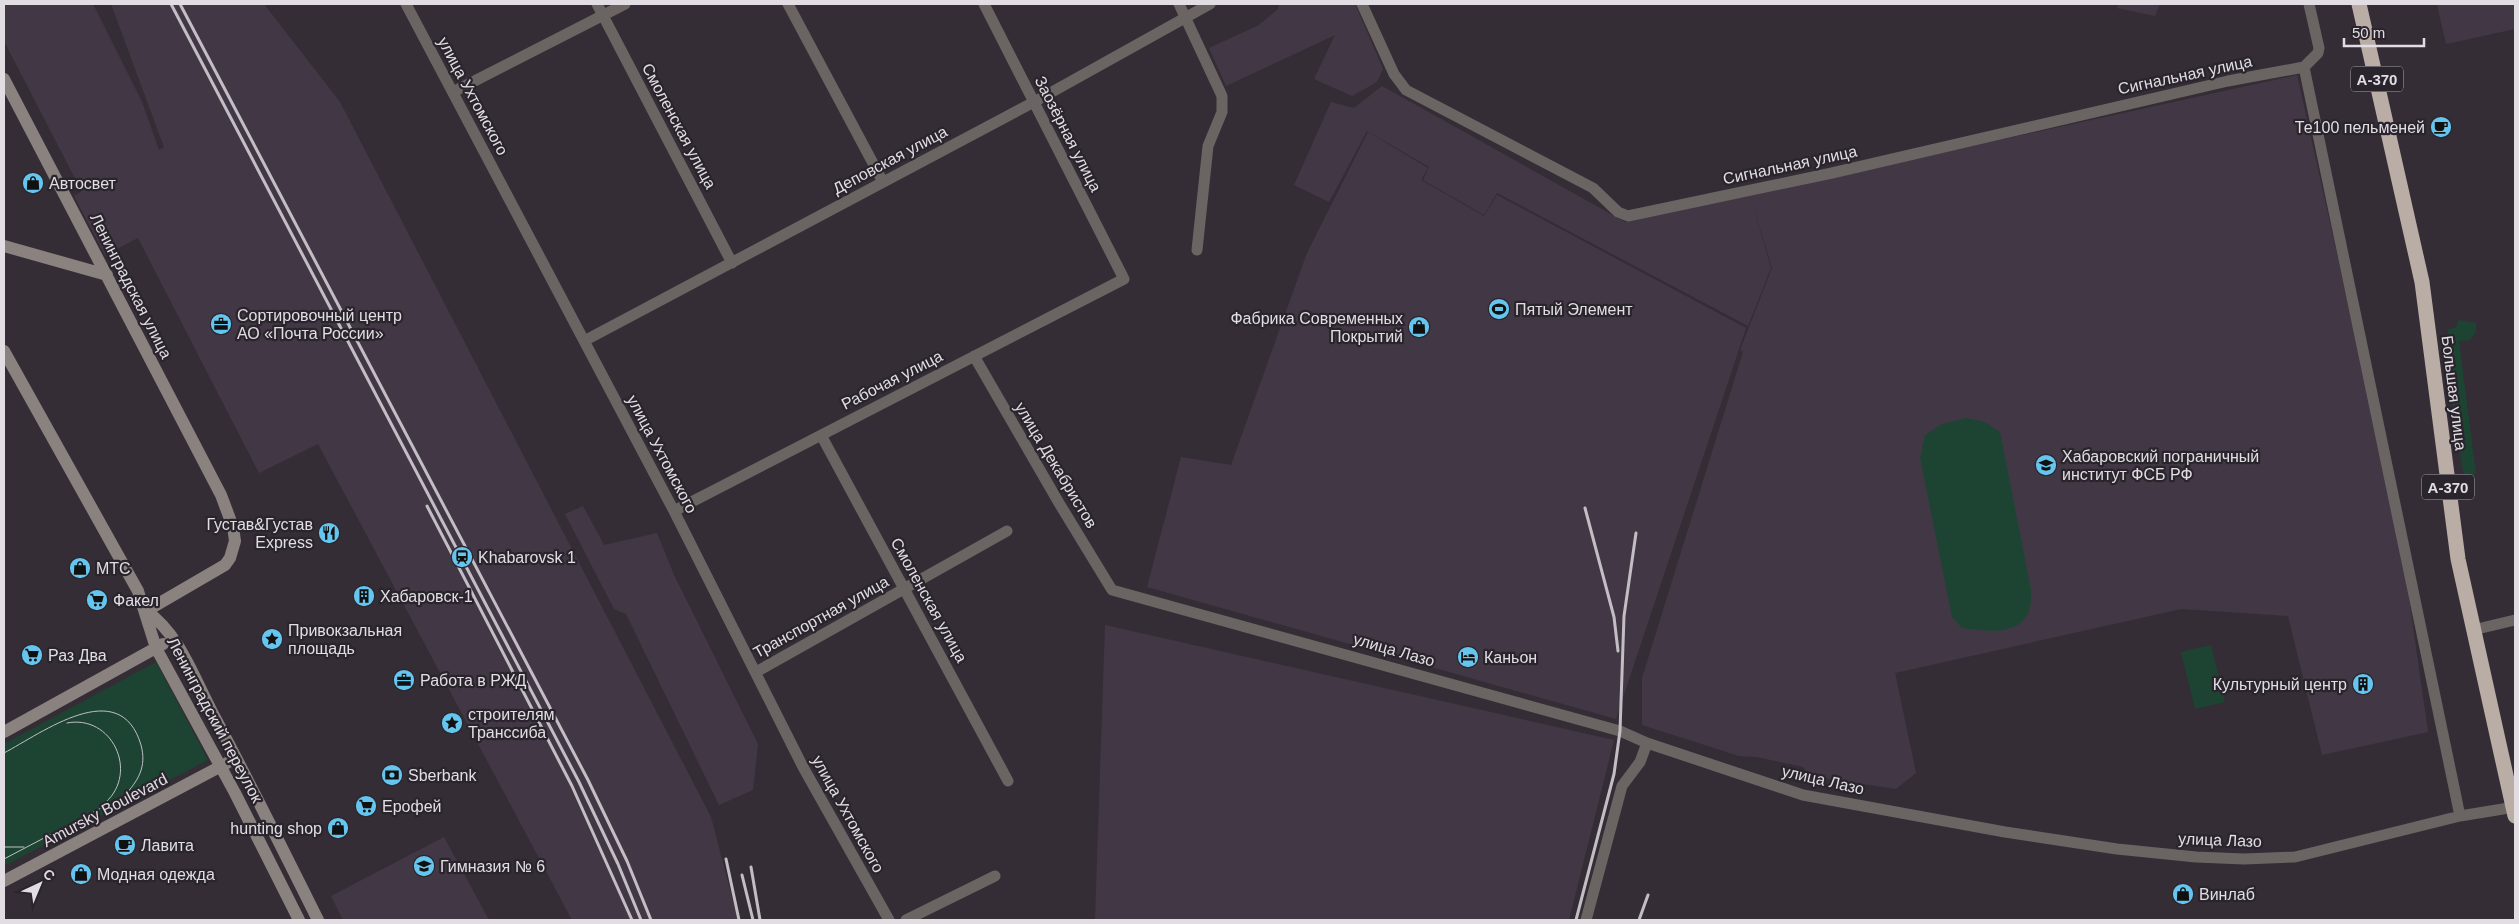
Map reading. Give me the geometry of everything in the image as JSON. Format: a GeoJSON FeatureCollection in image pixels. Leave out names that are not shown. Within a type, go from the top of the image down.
{"type":"FeatureCollection","features":[{"type":"Feature","properties":{"kind":"highway","name":"Большая улица"},"geometry":{"type":"LineString","coordinates":[[2360,4],[2422,282],[2458,559],[2515,810]]}},
{"type":"Feature","properties":{"kind":"street","name":"улица Ухтомского"},"geometry":{"type":"LineString","coordinates":[[406,4],[674,511],[803,767],[889,920]]}},
{"type":"Feature","properties":{"kind":"street","name":"Смоленская улица"},"geometry":{"type":"LineString","coordinates":[[597,4],[732,262]]}},
{"type":"Feature","properties":{"kind":"street"},"geometry":{"type":"LineString","coordinates":[[453,92],[625,4]]}},
{"type":"Feature","properties":{"kind":"street"},"geometry":{"type":"LineString","coordinates":[[788,4],[884,182]]}},
{"type":"Feature","properties":{"kind":"street","name":"Заозёрная улица"},"geometry":{"type":"LineString","coordinates":[[984,4],[1124,279]]}},
{"type":"Feature","properties":{"kind":"street"},"geometry":{"type":"LineString","coordinates":[[1179,4],[1222,96],[1222,112],[1208,146],[1197,250]]}},
{"type":"Feature","properties":{"kind":"street","name":"Деповская улица"},"geometry":{"type":"LineString","coordinates":[[584,341],[1034,102],[1210,4]]}},
{"type":"Feature","properties":{"kind":"street","name":"Сигнальная улица"},"geometry":{"type":"LineString","coordinates":[[1362,4],[1394,74],[1406,90],[1593,188],[1618,212],[1628,216],[1832,173],[2228,81],[2304,67]]}},
{"type":"Feature","properties":{"kind":"street"},"geometry":{"type":"LineString","coordinates":[[2309,4],[2319,48],[2315,57],[2304,67],[2460,816]]}},
{"type":"Feature","properties":{"kind":"street","name":"Ленинградская улица"},"geometry":{"type":"LineString","coordinates":[[4,79],[227,508],[235,540],[225,565],[146,611]]}},
{"type":"Feature","properties":{"kind":"street"},"geometry":{"type":"LineString","coordinates":[[4,246],[107,275]]}},
{"type":"Feature","properties":{"kind":"street","name":"Рабочая улица"},"geometry":{"type":"LineString","coordinates":[[674,511],[1124,279]]}},
{"type":"Feature","properties":{"kind":"street","name":"Ленинградский переулок"},"geometry":{"type":"LineString","coordinates":[[4,351],[138,591],[146,611],[156,648],[220,766],[299,920]]}},
{"type":"Feature","properties":{"kind":"street","name":"улица Декабристов"},"geometry":{"type":"LineString","coordinates":[[974,356],[1112,590]]}},
{"type":"Feature","properties":{"kind":"street","name":"Смоленская улица"},"geometry":{"type":"LineString","coordinates":[[821,435],[1008,781]]}},
{"type":"Feature","properties":{"kind":"street","name":"Транспортная улица"},"geometry":{"type":"LineString","coordinates":[[756,672],[1007,531]]}},
{"type":"Feature","properties":{"kind":"street","name":"улица Лазо"},"geometry":{"type":"LineString","coordinates":[[1112,590],[1611,728],[1646,743],[1803,795],[2005,832],[2117,849],[2196,857],[2244,859],[2295,857],[2460,816],[2515,810]]}},
{"type":"Feature","properties":{"kind":"street","name":"Ленинградский переулок"},"geometry":{"type":"LineString","coordinates":[[146,611],[156,618],[173,639],[249,782],[318,920]]}},
{"type":"Feature","properties":{"kind":"street"},"geometry":{"type":"LineString","coordinates":[[2473,630],[2515,620]]}},
{"type":"Feature","properties":{"kind":"street"},"geometry":{"type":"LineString","coordinates":[[4,732],[173,639]]}},
{"type":"Feature","properties":{"kind":"street"},"geometry":{"type":"LineString","coordinates":[[1586,920],[1622,786],[1640,762],[1646,743]]}},
{"type":"Feature","properties":{"kind":"street","name":"Amursky Boulevard"},"geometry":{"type":"LineString","coordinates":[[4,882],[236,758]]}},
{"type":"Feature","properties":{"kind":"street"},"geometry":{"type":"LineString","coordinates":[[906,920],[995,876]]}},
{"type":"Feature","properties":{"kind":"shaded area"},"geometry":{"type":"Polygon","coordinates":[[[4,4],[93,4],[142,102],[159,150],[164,147],[111,4],[264,4],[340,102],[711,817],[738,920],[572,920],[318,444],[259,473],[138,238],[105,255],[74,196],[81,192],[80,188],[4,41],[4,4]]]}},
{"type":"Feature","properties":{"kind":"shaded area"},"geometry":{"type":"Polygon","coordinates":[[[1279,4],[1355,4],[1383,69],[1377,82],[1352,96],[1314,79],[1335,35],[1226,86],[1209,48],[1259,25],[1278,9],[1279,4]]]}},
{"type":"Feature","properties":{"kind":"shaded area"},"geometry":{"type":"Polygon","coordinates":[[[2119,4],[2160,4],[2155,16],[2117,8],[2119,4]]]}},
{"type":"Feature","properties":{"kind":"shaded area"},"geometry":{"type":"Polygon","coordinates":[[[2437,4],[2515,4],[2515,29],[2446,44],[2437,4]]]}},
{"type":"Feature","properties":{"kind":"shaded area","name":"Хабаровский пограничный институт ФСБ РФ"},"geometry":{"type":"Polygon","coordinates":[[[2297,75],[2400,536],[2428,732],[2322,755],[2288,616],[2181,609],[1895,673],[1916,773],[1896,789],[1810,776],[1803,767],[1757,757],[1739,756],[1642,725],[1642,678],[1743,352],[1740,350],[1772,268],[1752,202],[1771,268],[1748,326],[1497,193],[1484,215],[1423,180],[1429,167],[1367,131],[1329,202],[1294,185],[1331,102],[1354,108],[1382,86],[1625,222],[2297,75]]]}},
{"type":"Feature","properties":{"kind":"shaded area"},"geometry":{"type":"Polygon","coordinates":[[[1368,132],[1428,168],[1421,180],[1484,216],[1497,195],[1746,328],[1616,719],[1147,587],[1181,457],[1231,465],[1307,253],[1368,132]]]}},
{"type":"Feature","properties":{"kind":"shaded area"},"geometry":{"type":"Polygon","coordinates":[[[583,506],[604,545],[657,533],[674,575],[758,744],[753,790],[719,805],[626,614],[614,609],[565,514],[583,506]]]}},
{"type":"Feature","properties":{"kind":"shaded area"},"geometry":{"type":"Polygon","coordinates":[[[1105,625],[1614,740],[1569,920],[1095,920],[1105,625]]]}},
{"type":"Feature","properties":{"kind":"shaded area","name":"Гимназия № 6"},"geometry":{"type":"Polygon","coordinates":[[[444,837],[489,920],[343,920],[331,896],[444,837]]]}},
{"type":"Feature","properties":{"kind":"green space"},"geometry":{"type":"Polygon","coordinates":[[[2459,320],[2476,323],[2476,332],[2470,340],[2459,341],[2476,473],[2465,483],[2442,341],[2448,338],[2448,330],[2456,327],[2459,320]]]}},
{"type":"Feature","properties":{"kind":"green space"},"geometry":{"type":"Polygon","coordinates":[[[1966,418],[1985,422],[2000,432],[2031,589],[2031,604],[2027,616],[2011,628],[1988,631],[1962,628],[1952,617],[1920,458],[1925,435],[1942,424],[1966,418]]]}},
{"type":"Feature","properties":{"kind":"green space"},"geometry":{"type":"Polygon","coordinates":[[[2211,645],[2225,702],[2195,709],[2181,652],[2211,645]]]}},
{"type":"Feature","properties":{"kind":"green space"},"geometry":{"type":"Polygon","coordinates":[[[156,662],[208,760],[4,866],[4,744],[156,662]]]}},
{"type":"Feature","properties":{"kind":"tram line"},"geometry":{"type":"LineString","coordinates":[[4,753],[59,723],[79,715],[98,711],[116,713],[131,724],[143,753],[140,773],[124,796],[4,859]]}},
{"type":"Feature","properties":{"kind":"tram line"},"geometry":{"type":"LineString","coordinates":[[67,723],[83,723],[97,727],[108,736],[116,748],[120,761],[120,776],[116,790],[106,802]]}},
{"type":"Feature","properties":{"kind":"tram line"},"geometry":{"type":"LineString","coordinates":[[4,847],[24,847]]}},
{"type":"Feature","properties":{"kind":"railway"},"geometry":{"type":"LineString","coordinates":[[171,4],[579,782],[618,864],[641,920]]}},
{"type":"Feature","properties":{"kind":"railway"},"geometry":{"type":"LineString","coordinates":[[180,4],[588,780],[627,861],[651,920]]}},
{"type":"Feature","properties":{"kind":"railway"},"geometry":{"type":"LineString","coordinates":[[427,506],[572,786],[632,920]]}},
{"type":"Feature","properties":{"kind":"railway"},"geometry":{"type":"LineString","coordinates":[[1585,508],[1614,617],[1618,651]]}},
{"type":"Feature","properties":{"kind":"railway"},"geometry":{"type":"LineString","coordinates":[[1576,920],[1614,774],[1620,731],[1624,616],[1636,533]]}},
{"type":"Feature","properties":{"kind":"railway"},"geometry":{"type":"LineString","coordinates":[[726,859],[739,920]]}},
{"type":"Feature","properties":{"kind":"railway"},"geometry":{"type":"LineString","coordinates":[[751,867],[760,920]]}},
{"type":"Feature","properties":{"kind":"railway"},"geometry":{"type":"LineString","coordinates":[[742,875],[753,920]]}},
{"type":"Feature","properties":{"kind":"railway"},"geometry":{"type":"LineString","coordinates":[[1639,920],[1648,895]]}},
{"type":"Feature","properties":{"kind":"place","name":"Те100 пельменей"},"geometry":{"type":"Point","coordinates":[2441,127]}},
{"type":"Feature","properties":{"kind":"place","name":"Автосвет"},"geometry":{"type":"Point","coordinates":[33,183]}},
{"type":"Feature","properties":{"kind":"place","name":"Пятый Элемент"},"geometry":{"type":"Point","coordinates":[1499,309]}},
{"type":"Feature","properties":{"kind":"place","name":"Сортировочный центр АО «Почта России»"},"geometry":{"type":"Point","coordinates":[221,324]}},
{"type":"Feature","properties":{"kind":"place","name":"Фабрика Современных Покрытий"},"geometry":{"type":"Point","coordinates":[1419,327]}},
{"type":"Feature","properties":{"kind":"place","name":"Хабаровский пограничный институт ФСБ РФ"},"geometry":{"type":"Point","coordinates":[2046,465]}},
{"type":"Feature","properties":{"kind":"place","name":"Густав&Густав Express"},"geometry":{"type":"Point","coordinates":[329,533]}},
{"type":"Feature","properties":{"kind":"place","name":"Khabarovsk 1"},"geometry":{"type":"Point","coordinates":[462,557]}},
{"type":"Feature","properties":{"kind":"place","name":"МТС"},"geometry":{"type":"Point","coordinates":[80,568]}},
{"type":"Feature","properties":{"kind":"place","name":"Хабаровск-1"},"geometry":{"type":"Point","coordinates":[364,596]}},
{"type":"Feature","properties":{"kind":"place","name":"Факел"},"geometry":{"type":"Point","coordinates":[97,600]}},
{"type":"Feature","properties":{"kind":"place","name":"Привокзальная площадь"},"geometry":{"type":"Point","coordinates":[272,639]}},
{"type":"Feature","properties":{"kind":"place","name":"Раз Два"},"geometry":{"type":"Point","coordinates":[32,655]}},
{"type":"Feature","properties":{"kind":"place","name":"Каньон"},"geometry":{"type":"Point","coordinates":[1468,657]}},
{"type":"Feature","properties":{"kind":"place","name":"Работа в РЖД"},"geometry":{"type":"Point","coordinates":[404,680]}},
{"type":"Feature","properties":{"kind":"place","name":"Культурный центр"},"geometry":{"type":"Point","coordinates":[2363,684]}},
{"type":"Feature","properties":{"kind":"place","name":"строителям Транссиба"},"geometry":{"type":"Point","coordinates":[452,723]}},
{"type":"Feature","properties":{"kind":"place","name":"Sberbank"},"geometry":{"type":"Point","coordinates":[392,775]}},
{"type":"Feature","properties":{"kind":"place","name":"Ерофей"},"geometry":{"type":"Point","coordinates":[366,806]}},
{"type":"Feature","properties":{"kind":"place","name":"hunting shop"},"geometry":{"type":"Point","coordinates":[338,828]}},
{"type":"Feature","properties":{"kind":"place","name":"Лавита"},"geometry":{"type":"Point","coordinates":[125,845]}},
{"type":"Feature","properties":{"kind":"place","name":"Гимназия № 6"},"geometry":{"type":"Point","coordinates":[424,866]}},
{"type":"Feature","properties":{"kind":"place","name":"Модная одежда"},"geometry":{"type":"Point","coordinates":[81,874]}},
{"type":"Feature","properties":{"kind":"place","name":"Винлаб"},"geometry":{"type":"Point","coordinates":[2183,894]}}]}
